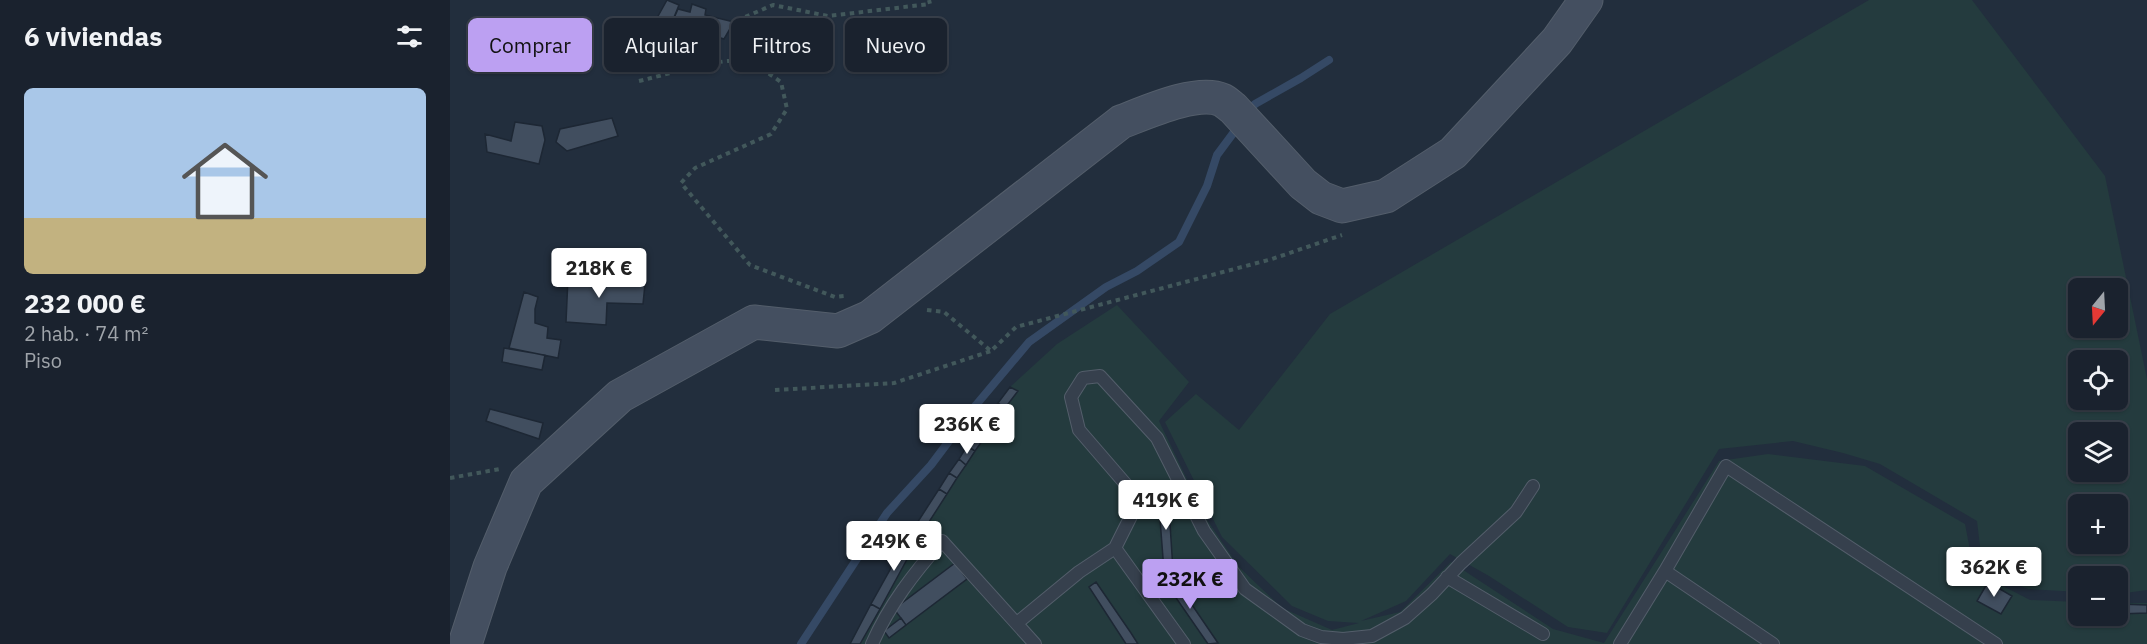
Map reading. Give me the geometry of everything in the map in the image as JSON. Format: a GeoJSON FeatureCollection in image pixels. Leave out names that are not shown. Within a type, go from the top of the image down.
{"type":"FeatureCollection","features":[{"type":"Feature","properties":{"kind":"main road"},"geometry":{"type":"LineString","coordinates":[[465,644],[490,567],[526,482],[620,396],[754,322],[838,331],[870,317],[1121,122],[1165,104],[1208,97],[1221,100],[1233,108],[1303,184],[1321,198],[1341,206],[1386,196],[1454,153],[1557,41],[1586,0]]}},
{"type":"Feature","properties":{"kind":"lane"},"geometry":{"type":"LineString","coordinates":[[1017,623],[1079,572],[1115,548],[1132,512],[1129,488],[1079,430],[1071,397],[1083,378],[1100,376],[1157,438],[1204,531],[1245,590],[1302,630],[1321,637],[1343,639],[1372,636],[1405,618],[1516,512],[1533,486]]}},
{"type":"Feature","properties":{"kind":"lane"},"geometry":{"type":"LineString","coordinates":[[1620,644],[1726,466],[1996,644]]}},
{"type":"Feature","properties":{"kind":"lane"},"geometry":{"type":"LineString","coordinates":[[872,644],[882,621],[913,573],[942,541],[1035,644]]}},
{"type":"Feature","properties":{"kind":"lane"},"geometry":{"type":"LineString","coordinates":[[1115,548],[1184,644]]}},
{"type":"Feature","properties":{"kind":"lane"},"geometry":{"type":"LineString","coordinates":[[1665,571],[1773,644]]}},
{"type":"Feature","properties":{"kind":"lane"},"geometry":{"type":"LineString","coordinates":[[1448,577],[1543,634]]}},
{"type":"Feature","properties":{"kind":"path"},"geometry":{"type":"LineString","coordinates":[[745,18],[773,4],[828,16],[930,4],[929,0]]}},
{"type":"Feature","properties":{"kind":"path"},"geometry":{"type":"LineString","coordinates":[[639,81],[731,62]]}},
{"type":"Feature","properties":{"kind":"path"},"geometry":{"type":"LineString","coordinates":[[767,72],[781,82],[787,110],[771,134],[695,168],[681,183],[750,265],[835,297],[846,295]]}},
{"type":"Feature","properties":{"kind":"path"},"geometry":{"type":"LineString","coordinates":[[775,390],[894,383],[991,351],[1016,327],[1272,259],[1349,233]]}},
{"type":"Feature","properties":{"kind":"path"},"geometry":{"type":"LineString","coordinates":[[883,306],[944,312],[991,351]]}},
{"type":"Feature","properties":{"kind":"path"},"geometry":{"type":"LineString","coordinates":[[450,478],[508,468],[526,482]]}},
{"type":"Feature","properties":{"kind":"green space"},"geometry":{"type":"Polygon","coordinates":[[[1869,0],[1972,0],[2105,176],[2126,278],[2068,278],[2068,338],[2128,338],[2128,287],[2147,379],[2147,590],[2128,593],[2128,566],[2068,566],[2068,591],[2028,589],[1983,571],[1977,521],[1880,464],[1793,441],[1719,449],[1607,633],[1568,627],[1489,576],[1450,554],[1406,601],[1361,621],[1400,612],[1451,562],[1553,629],[1604,643],[1719,461],[1768,454],[1865,466],[1965,524],[1974,571],[2030,600],[2068,602],[2068,626],[2128,626],[2128,603],[2147,603],[2147,644],[849,644],[910,534],[949,473],[1010,387],[1057,344],[1117,305],[1189,382],[1159,421],[1205,517],[1239,567],[1282,608],[1332,630],[1359,623],[1328,621],[1292,606],[1222,537],[1165,422],[1196,394],[1239,430],[1330,314],[1869,0]]]}},
{"type":"Feature","properties":{"kind":"building"},"geometry":{"type":"Polygon","coordinates":[[[667,0],[679,5],[674,18],[657,18],[667,0]]]}},
{"type":"Feature","properties":{"kind":"building"},"geometry":{"type":"Polygon","coordinates":[[[692,4],[706,9],[705,15],[717,18],[674,18],[678,9],[690,12],[692,4]]]}},
{"type":"Feature","properties":{"kind":"building"},"geometry":{"type":"Polygon","coordinates":[[[719,18],[731,21],[731,27],[724,39],[719,38],[719,18]]]}},
{"type":"Feature","properties":{"kind":"building"},"geometry":{"type":"Polygon","coordinates":[[[612,118],[618,136],[567,151],[556,142],[560,129],[612,118]]]}},
{"type":"Feature","properties":{"kind":"building"},"geometry":{"type":"Polygon","coordinates":[[[515,122],[542,126],[545,140],[539,164],[487,152],[485,134],[511,141],[515,122]]]}},
{"type":"Feature","properties":{"kind":"building"},"geometry":{"type":"Polygon","coordinates":[[[568,278],[645,284],[643,304],[607,303],[606,325],[566,322],[568,278]]]}},
{"type":"Feature","properties":{"kind":"building"},"geometry":{"type":"Polygon","coordinates":[[[524,292],[538,297],[535,323],[548,327],[547,338],[561,340],[558,358],[509,348],[524,292]]]}},
{"type":"Feature","properties":{"kind":"building"},"geometry":{"type":"Polygon","coordinates":[[[504,348],[545,355],[542,370],[502,362],[504,348]]]}},
{"type":"Feature","properties":{"kind":"building"},"geometry":{"type":"Polygon","coordinates":[[[1010,387],[1018,391],[1005,408],[998,403],[1010,387]]]}},
{"type":"Feature","properties":{"kind":"building"},"geometry":{"type":"Polygon","coordinates":[[[998,403],[1005,408],[995,422],[987,417],[998,403]]]}},
{"type":"Feature","properties":{"kind":"building"},"geometry":{"type":"Polygon","coordinates":[[[490,409],[543,423],[539,439],[486,421],[490,409]]]}},
{"type":"Feature","properties":{"kind":"building"},"geometry":{"type":"Polygon","coordinates":[[[987,417],[995,422],[985,437],[978,431],[987,417]]]}},
{"type":"Feature","properties":{"kind":"building"},"geometry":{"type":"Polygon","coordinates":[[[978,431],[985,437],[975,451],[967,446],[978,431]]]}},
{"type":"Feature","properties":{"kind":"building"},"geometry":{"type":"Polygon","coordinates":[[[967,446],[975,451],[966,465],[959,459],[967,446]]]}},
{"type":"Feature","properties":{"kind":"building"},"geometry":{"type":"Polygon","coordinates":[[[959,459],[966,465],[957,478],[949,473],[959,459]]]}},
{"type":"Feature","properties":{"kind":"building"},"geometry":{"type":"Polygon","coordinates":[[[949,473],[957,478],[947,494],[939,489],[949,473]]]}},
{"type":"Feature","properties":{"kind":"building"},"geometry":{"type":"Polygon","coordinates":[[[939,489],[947,494],[918,539],[910,534],[939,489]]]}},
{"type":"Feature","properties":{"kind":"building"},"geometry":{"type":"Polygon","coordinates":[[[1158,493],[1168,493],[1173,570],[1164,571],[1158,493]]]}},
{"type":"Feature","properties":{"kind":"building"},"geometry":{"type":"Polygon","coordinates":[[[910,534],[918,539],[880,609],[871,604],[910,534]]]}},
{"type":"Feature","properties":{"kind":"building"},"geometry":{"type":"Polygon","coordinates":[[[955,563],[967,579],[906,625],[894,609],[955,563]]]}},
{"type":"Feature","properties":{"kind":"building"},"geometry":{"type":"Polygon","coordinates":[[[1171,574],[1218,643],[1208,644],[1163,579],[1171,574]]]}},
{"type":"Feature","properties":{"kind":"building"},"geometry":{"type":"Polygon","coordinates":[[[1096,582],[1138,644],[1126,644],[1089,587],[1096,582]]]}},
{"type":"Feature","properties":{"kind":"building"},"geometry":{"type":"Polygon","coordinates":[[[1988,582],[2012,596],[2001,614],[1977,601],[1988,582]]]}},
{"type":"Feature","properties":{"kind":"building"},"geometry":{"type":"Polygon","coordinates":[[[871,604],[880,609],[860,644],[850,644],[871,604]]]}},
{"type":"Feature","properties":{"kind":"building"},"geometry":{"type":"Polygon","coordinates":[[[2128,604],[2147,605],[2147,613],[2128,614],[2128,604]]]}},
{"type":"Feature","properties":{"kind":"building"},"geometry":{"type":"Polygon","coordinates":[[[901,618],[906,625],[889,638],[884,631],[901,618]]]}},
{"type":"Feature","properties":{"kind":"waterway"},"geometry":{"type":"LineString","coordinates":[[1248,112],[1255,104],[1329,60]]}},
{"type":"Feature","properties":{"kind":"waterway"},"geometry":{"type":"LineString","coordinates":[[801,644],[887,513],[931,465],[976,405],[1029,342],[1106,287],[1137,271],[1179,242],[1207,186],[1217,155],[1240,124]]}}]}
